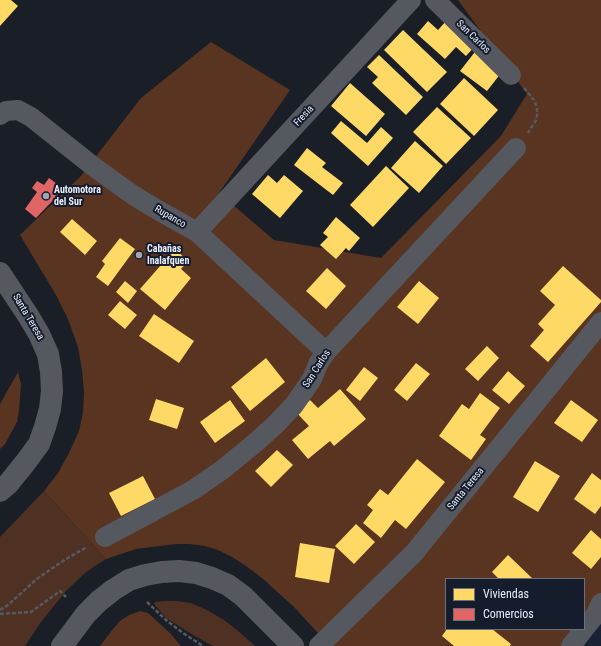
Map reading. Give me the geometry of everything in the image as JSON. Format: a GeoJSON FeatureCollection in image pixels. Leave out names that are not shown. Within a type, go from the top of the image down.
{"type":"FeatureCollection","features":[{"type":"Feature","properties":{"kind":"main road","name":"Santa Teresa"},"geometry":{"type":"LineString","coordinates":[[0,273],[29,317],[48,354],[52,392],[50,409],[39,444],[8,484],[0,491]]}},
{"type":"Feature","properties":{"kind":"main road"},"geometry":{"type":"LineString","coordinates":[[62,646],[86,614],[113,590],[129,580],[145,575],[179,571],[207,576],[228,585],[243,596],[293,646]]}},
{"type":"Feature","properties":{"kind":"street","name":"Fresia"},"geometry":{"type":"LineString","coordinates":[[197,232],[411,0]]}},
{"type":"Feature","properties":{"kind":"street","name":"San Carlos"},"geometry":{"type":"LineString","coordinates":[[435,0],[511,75]]}},
{"type":"Feature","properties":{"kind":"street","name":"Rupanco"},"geometry":{"type":"LineString","coordinates":[[0,115],[6,111],[18,110],[31,117],[116,184],[197,232],[326,352]]}},
{"type":"Feature","properties":{"kind":"street","name":"San Carlos"},"geometry":{"type":"LineString","coordinates":[[105,537],[193,490],[222,470],[255,444],[294,405],[312,379],[319,362],[326,352],[516,148]]}},
{"type":"Feature","properties":{"kind":"street","name":"Santa Teresa"},"geometry":{"type":"LineString","coordinates":[[319,646],[414,553],[601,322]]}},
{"type":"Feature","properties":{"kind":"street"},"geometry":{"type":"LineString","coordinates":[[585,628],[596,614],[601,604]]}},
{"type":"Feature","properties":{"kind":"street"},"geometry":{"type":"LineString","coordinates":[[571,646],[583,630]]}},
{"type":"Feature","properties":{"kind":"path"},"geometry":{"type":"LineString","coordinates":[[511,75],[534,100],[537,108],[536,120],[516,148]]}},
{"type":"Feature","properties":{"kind":"path"},"geometry":{"type":"LineString","coordinates":[[0,610],[8,605],[38,578],[66,559],[105,537]]}},
{"type":"Feature","properties":{"kind":"path"},"geometry":{"type":"LineString","coordinates":[[0,614],[31,612],[60,591],[66,596]]}},
{"type":"Feature","properties":{"kind":"path"},"geometry":{"type":"LineString","coordinates":[[147,602],[172,625],[203,646]]}},
{"type":"Feature","properties":{"kind":"shaded area"},"geometry":{"type":"Polygon","coordinates":[[[458,0],[601,0],[601,598],[585,622],[585,578],[445,578],[445,630],[578,630],[566,646],[330,646],[294,607],[262,578],[232,557],[218,550],[205,546],[176,544],[136,549],[106,559],[44,491],[58,473],[79,431],[83,412],[84,393],[82,370],[78,347],[68,319],[56,295],[20,235],[80,177],[141,98],[211,42],[290,90],[219,193],[274,240],[381,258],[501,136],[527,94],[458,0]]]}},
{"type":"Feature","properties":{"kind":"shaded area"},"geometry":{"type":"Polygon","coordinates":[[[18,372],[21,384],[17,422],[5,444],[0,449],[0,404],[18,372]]]}},
{"type":"Feature","properties":{"kind":"shaded area"},"geometry":{"type":"Polygon","coordinates":[[[44,491],[106,559],[85,573],[66,591],[41,622],[25,646],[0,646],[0,537],[44,491]]]}},
{"type":"Feature","properties":{"kind":"shaded area"},"geometry":{"type":"Polygon","coordinates":[[[164,601],[191,603],[207,610],[224,620],[255,646],[213,646],[166,618],[154,604],[155,602],[164,601]]]}},
{"type":"Feature","properties":{"kind":"shaded area"},"geometry":{"type":"Polygon","coordinates":[[[601,610],[601,646],[577,646],[601,610]]]}},
{"type":"Feature","properties":{"kind":"shaded area"},"geometry":{"type":"Polygon","coordinates":[[[140,611],[148,613],[171,634],[181,646],[100,646],[120,621],[129,615],[140,611]]]}},
{"type":"Feature","properties":{"kind":"building: Viviendas"},"geometry":{"type":"Polygon","coordinates":[[[0,0],[11,0],[18,6],[0,26],[0,0]]]}},
{"type":"Feature","properties":{"kind":"building: Viviendas"},"geometry":{"type":"Polygon","coordinates":[[[428,21],[438,30],[446,21],[477,44],[466,56],[456,47],[445,59],[417,34],[428,21]]]}},
{"type":"Feature","properties":{"kind":"building: Viviendas"},"geometry":{"type":"Polygon","coordinates":[[[403,30],[447,72],[427,92],[384,50],[403,30]]]}},
{"type":"Feature","properties":{"kind":"building: Viviendas"},"geometry":{"type":"Polygon","coordinates":[[[478,48],[505,68],[487,91],[460,71],[478,48]]]}},
{"type":"Feature","properties":{"kind":"building: Viviendas"},"geometry":{"type":"Polygon","coordinates":[[[379,55],[423,97],[406,115],[372,83],[378,77],[367,67],[379,55]]]}},
{"type":"Feature","properties":{"kind":"building: Viviendas"},"geometry":{"type":"Polygon","coordinates":[[[464,78],[498,110],[474,136],[440,104],[464,78]]]}},
{"type":"Feature","properties":{"kind":"building: Viviendas"},"geometry":{"type":"Polygon","coordinates":[[[350,83],[385,114],[366,136],[331,106],[350,83]]]}},
{"type":"Feature","properties":{"kind":"building: Viviendas"},"geometry":{"type":"Polygon","coordinates":[[[437,107],[471,138],[446,164],[413,132],[437,107]]]}},
{"type":"Feature","properties":{"kind":"building: Viviendas"},"geometry":{"type":"Polygon","coordinates":[[[341,121],[367,143],[381,127],[393,138],[368,166],[331,133],[341,121]]]}},
{"type":"Feature","properties":{"kind":"building: Viviendas"},"geometry":{"type":"Polygon","coordinates":[[[415,141],[443,166],[419,193],[391,168],[415,141]]]}},
{"type":"Feature","properties":{"kind":"building: Viviendas"},"geometry":{"type":"Polygon","coordinates":[[[307,148],[326,163],[322,167],[343,183],[333,195],[294,165],[307,148]]]}},
{"type":"Feature","properties":{"kind":"building: Viviendas"},"geometry":{"type":"Polygon","coordinates":[[[386,166],[409,188],[373,227],[350,205],[386,166]]]}},
{"type":"Feature","properties":{"kind":"building: Viviendas"},"geometry":{"type":"Polygon","coordinates":[[[268,175],[277,183],[284,175],[303,191],[280,218],[252,194],[268,175]]]}},
{"type":"Feature","properties":{"kind":"building: Viviendas"},"geometry":{"type":"Polygon","coordinates":[[[336,217],[360,238],[349,251],[346,248],[336,259],[320,245],[328,237],[323,233],[336,217]]]}},
{"type":"Feature","properties":{"kind":"building: Viviendas"},"geometry":{"type":"Polygon","coordinates":[[[72,219],[97,241],[85,255],[60,232],[72,219]]]}},
{"type":"Feature","properties":{"kind":"building: Viviendas"},"geometry":{"type":"Polygon","coordinates":[[[120,238],[135,249],[108,286],[96,277],[105,264],[102,261],[120,238]]]}},
{"type":"Feature","properties":{"kind":"building: Viviendas"},"geometry":{"type":"Polygon","coordinates":[[[175,249],[188,261],[181,269],[191,278],[165,310],[140,289],[175,249]]]}},
{"type":"Feature","properties":{"kind":"building: Viviendas"},"geometry":{"type":"Polygon","coordinates":[[[563,266],[601,300],[601,302],[548,362],[530,346],[544,330],[538,324],[555,305],[540,291],[563,266]]]}},
{"type":"Feature","properties":{"kind":"building: Viviendas"},"geometry":{"type":"Polygon","coordinates":[[[327,268],[346,286],[326,309],[306,291],[327,268]]]}},
{"type":"Feature","properties":{"kind":"building: Viviendas"},"geometry":{"type":"Polygon","coordinates":[[[125,281],[137,291],[128,303],[116,292],[125,281]]]}},
{"type":"Feature","properties":{"kind":"building: Viviendas"},"geometry":{"type":"Polygon","coordinates":[[[419,281],[439,298],[418,324],[397,307],[419,281]]]}},
{"type":"Feature","properties":{"kind":"building: Viviendas"},"geometry":{"type":"Polygon","coordinates":[[[120,301],[137,315],[125,329],[108,315],[120,301]]]}},
{"type":"Feature","properties":{"kind":"building: Viviendas"},"geometry":{"type":"Polygon","coordinates":[[[154,314],[194,341],[179,363],[139,336],[154,314]]]}},
{"type":"Feature","properties":{"kind":"building: Viviendas"},"geometry":{"type":"Polygon","coordinates":[[[487,346],[499,358],[478,381],[465,369],[487,346]]]}},
{"type":"Feature","properties":{"kind":"building: Viviendas"},"geometry":{"type":"Polygon","coordinates":[[[266,358],[285,382],[250,411],[231,387],[266,358]]]}},
{"type":"Feature","properties":{"kind":"building: Viviendas"},"geometry":{"type":"Polygon","coordinates":[[[416,363],[430,374],[407,401],[394,390],[416,363]]]}},
{"type":"Feature","properties":{"kind":"building: Viviendas"},"geometry":{"type":"Polygon","coordinates":[[[364,367],[378,378],[360,401],[346,390],[364,367]]]}},
{"type":"Feature","properties":{"kind":"building: Viviendas"},"geometry":{"type":"Polygon","coordinates":[[[508,371],[525,386],[509,404],[492,390],[508,371]]]}},
{"type":"Feature","properties":{"kind":"building: Viviendas"},"geometry":{"type":"Polygon","coordinates":[[[340,389],[366,419],[334,446],[330,441],[308,459],[292,440],[309,426],[296,412],[310,400],[318,408],[340,389]]]}},
{"type":"Feature","properties":{"kind":"building: Viviendas"},"geometry":{"type":"Polygon","coordinates":[[[480,393],[500,408],[480,435],[486,439],[471,460],[439,436],[462,404],[469,409],[480,393]]]}},
{"type":"Feature","properties":{"kind":"building: Viviendas"},"geometry":{"type":"Polygon","coordinates":[[[156,399],[184,408],[177,429],[149,420],[156,399]]]}},
{"type":"Feature","properties":{"kind":"building: Viviendas"},"geometry":{"type":"Polygon","coordinates":[[[230,400],[245,421],[215,443],[200,422],[230,400]]]}},
{"type":"Feature","properties":{"kind":"building: Viviendas"},"geometry":{"type":"Polygon","coordinates":[[[571,400],[598,420],[582,442],[554,423],[571,400]]]}},
{"type":"Feature","properties":{"kind":"building: Viviendas"},"geometry":{"type":"Polygon","coordinates":[[[277,450],[293,465],[271,487],[255,471],[277,450]]]}},
{"type":"Feature","properties":{"kind":"building: Viviendas"},"geometry":{"type":"Polygon","coordinates":[[[417,459],[445,482],[406,529],[395,520],[381,538],[363,523],[373,510],[367,505],[380,489],[388,495],[417,459]]]}},
{"type":"Feature","properties":{"kind":"building: Viviendas"},"geometry":{"type":"Polygon","coordinates":[[[535,461],[560,476],[538,512],[513,497],[535,461]]]}},
{"type":"Feature","properties":{"kind":"building: Viviendas"},"geometry":{"type":"Polygon","coordinates":[[[592,473],[601,480],[601,506],[595,514],[574,499],[592,473]]]}},
{"type":"Feature","properties":{"kind":"building: Viviendas"},"geometry":{"type":"Polygon","coordinates":[[[143,476],[155,499],[121,516],[109,493],[143,476]]]}},
{"type":"Feature","properties":{"kind":"building: Viviendas"},"geometry":{"type":"Polygon","coordinates":[[[356,524],[375,542],[354,564],[335,546],[356,524]]]}},
{"type":"Feature","properties":{"kind":"building: Viviendas"},"geometry":{"type":"Polygon","coordinates":[[[591,530],[601,539],[601,557],[591,569],[572,553],[591,530]]]}},
{"type":"Feature","properties":{"kind":"building: Viviendas"},"geometry":{"type":"Polygon","coordinates":[[[300,543],[335,549],[329,583],[295,577],[300,543]]]}},
{"type":"Feature","properties":{"kind":"building: Viviendas"},"geometry":{"type":"Polygon","coordinates":[[[508,555],[532,578],[498,578],[492,572],[508,555]]]}},
{"type":"Feature","properties":{"kind":"building: Viviendas"},"geometry":{"type":"Polygon","coordinates":[[[446,630],[493,630],[511,644],[510,646],[454,646],[442,636],[446,630]]]}},
{"type":"Feature","properties":{"kind":"building: Comercios","name":"Automotora del Sur"},"geometry":{"type":"Polygon","coordinates":[[[49,178],[64,189],[36,218],[25,209],[37,192],[32,188],[37,181],[44,185],[49,178]]]}},
{"type":"Feature","properties":{"kind":"place","name":"Automotora del Sur"},"geometry":{"type":"Point","coordinates":[46,196]}},
{"type":"Feature","properties":{"kind":"place","name":"Cabañas Inalafquen"},"geometry":{"type":"Point","coordinates":[139,255]}}]}
